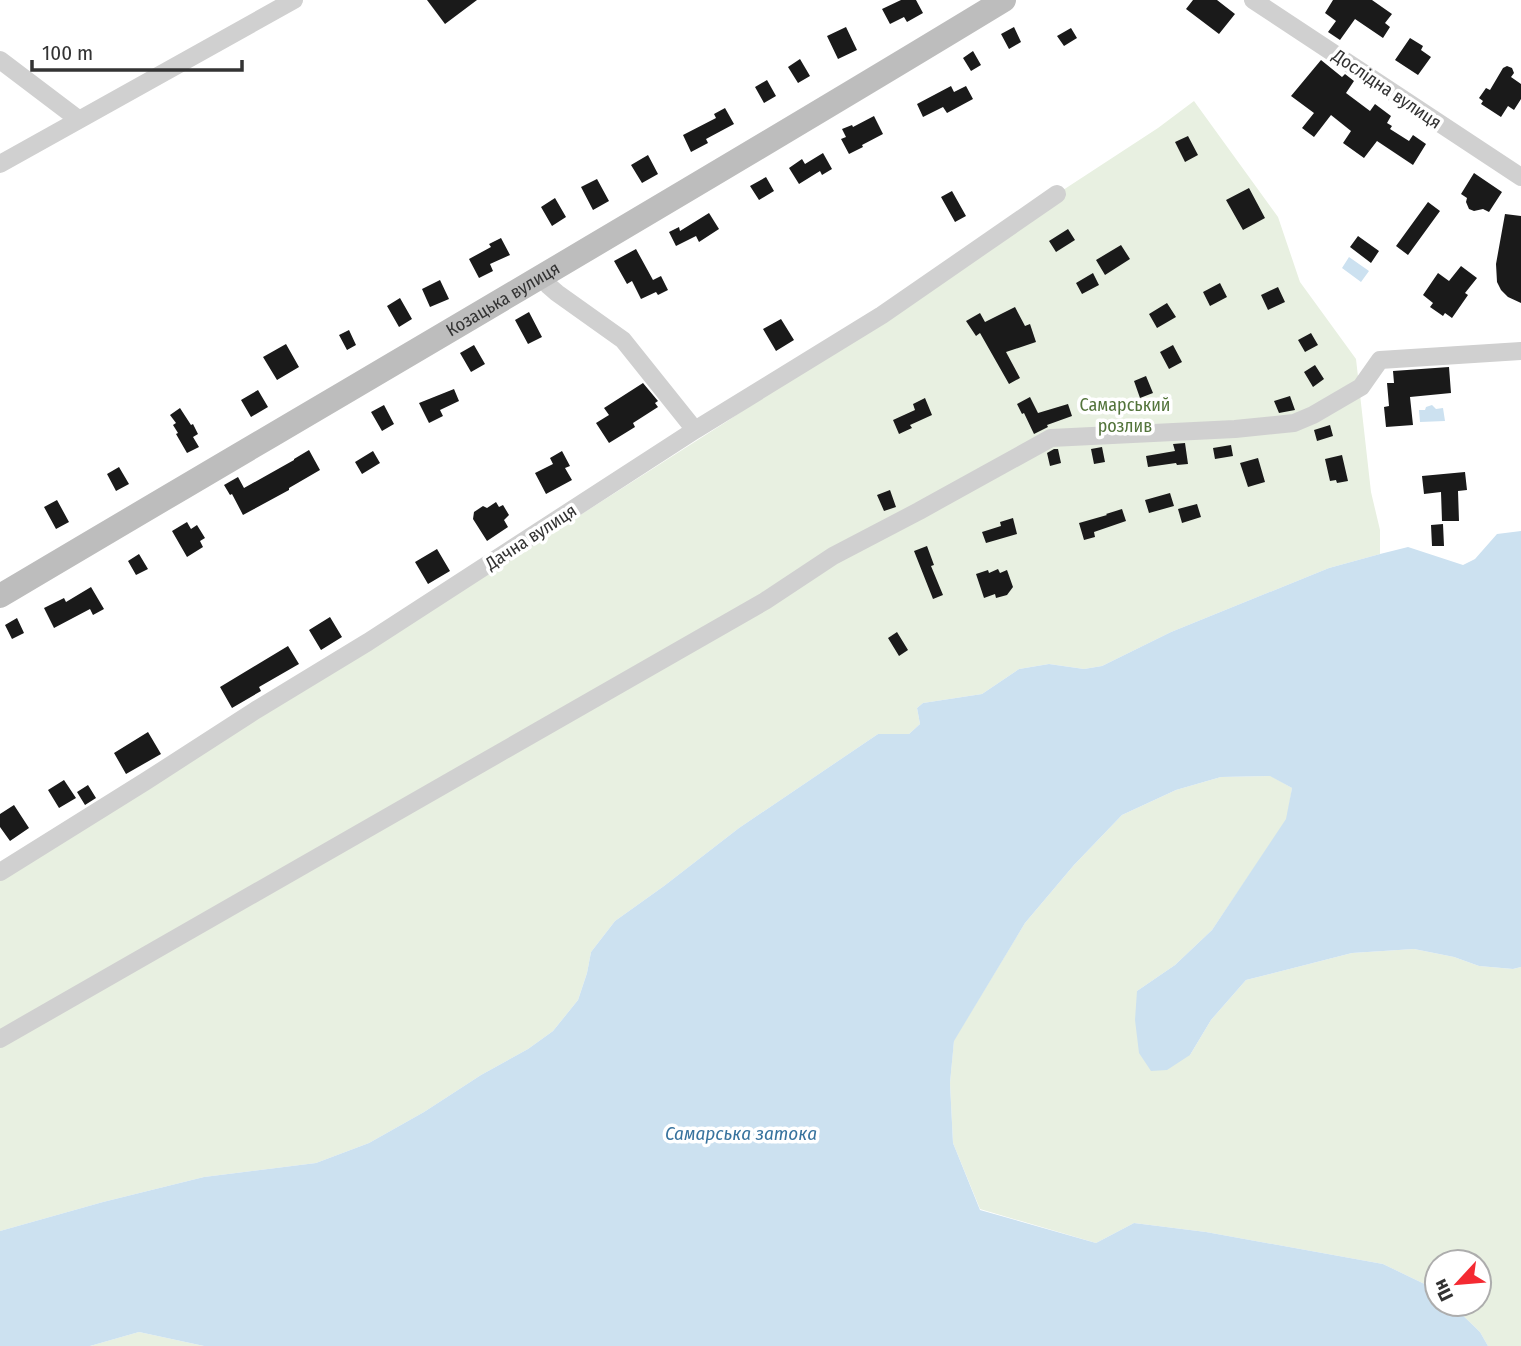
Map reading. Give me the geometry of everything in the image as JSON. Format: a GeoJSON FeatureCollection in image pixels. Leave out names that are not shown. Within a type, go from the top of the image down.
{"type":"FeatureCollection","features":[{"type":"Feature","properties":{"kind":"street"},"geometry":{"type":"LineString","coordinates":[[0,164],[294,0]]}},
{"type":"Feature","properties":{"kind":"street","name":"Козацька вулиця"},"geometry":{"type":"LineString","coordinates":[[0,596],[1004,0]]}},
{"type":"Feature","properties":{"kind":"street","name":"Дослідна вулиця"},"geometry":{"type":"LineString","coordinates":[[1252,0],[1521,177]]}},
{"type":"Feature","properties":{"kind":"street"},"geometry":{"type":"LineString","coordinates":[[0,60],[78,119]]}},
{"type":"Feature","properties":{"kind":"street","name":"Дачна вулиця"},"geometry":{"type":"LineString","coordinates":[[0,872],[368,642],[695,430],[882,314],[1057,194]]}},
{"type":"Feature","properties":{"kind":"street"},"geometry":{"type":"LineString","coordinates":[[542,276],[558,293],[623,340],[695,430]]}},
{"type":"Feature","properties":{"kind":"street"},"geometry":{"type":"LineString","coordinates":[[0,1039],[765,601],[833,556],[1051,438],[1235,429],[1294,423],[1361,387],[1380,360],[1521,351]]}},
{"type":"Feature","properties":{"kind":"green space","name":"Самарський розлив"},"geometry":{"type":"Polygon","coordinates":[[[1194,101],[1278,217],[1300,282],[1356,359],[1371,492],[1380,530],[1380,554],[1329,568],[1171,632],[1102,666],[1084,669],[1049,664],[1019,669],[982,694],[923,703],[917,708],[920,724],[909,734],[878,734],[739,828],[615,921],[591,952],[578,1000],[553,1031],[528,1049],[369,1143],[316,1163],[204,1177],[0,1231],[0,878],[729,420],[1194,101]]]}},
{"type":"Feature","properties":{"kind":"green space"},"geometry":{"type":"Polygon","coordinates":[[[1271,776],[1292,788],[1287,819],[1212,930],[1175,965],[1137,991],[1190,1055],[1211,1020],[1246,980],[1352,953],[1414,949],[1454,957],[1479,966],[1513,969],[1521,967],[1521,1346],[1488,1346],[1480,1332],[1466,1318],[1493,1318],[1493,1248],[1423,1248],[1423,1283],[1383,1264],[1206,1232],[1134,1223],[1096,1243],[980,1209],[953,1143],[950,1083],[954,1040],[1025,923],[1074,865],[1122,815],[1176,790],[1221,777],[1271,776]]]}},
{"type":"Feature","properties":{"kind":"green space"},"geometry":{"type":"Polygon","coordinates":[[[139,1332],[204,1346],[90,1346],[139,1332]]]}},
{"type":"Feature","properties":{"kind":"water"},"geometry":{"type":"Polygon","coordinates":[[[1349,257],[1369,271],[1361,282],[1342,268],[1349,257]]]}},
{"type":"Feature","properties":{"kind":"water"},"geometry":{"type":"Polygon","coordinates":[[[1432,405],[1436,409],[1443,408],[1445,421],[1420,422],[1419,410],[1425,410],[1432,405]]]}},
{"type":"Feature","properties":{"kind":"water","name":"Самарська затока"},"geometry":{"type":"Polygon","coordinates":[[[1521,531],[1521,967],[1513,969],[1479,966],[1454,957],[1414,949],[1352,953],[1246,980],[1211,1020],[1190,1055],[1167,1070],[1151,1071],[1139,1053],[1135,1020],[1137,991],[1175,965],[1212,930],[1286,819],[1292,788],[1270,776],[1221,777],[1176,790],[1122,815],[1074,865],[1025,923],[954,1041],[950,1083],[953,1143],[980,1210],[1096,1243],[1134,1223],[1206,1232],[1383,1264],[1423,1283],[1423,1318],[1466,1318],[1480,1332],[1488,1346],[204,1346],[139,1332],[90,1346],[0,1346],[0,1231],[204,1177],[316,1163],[369,1143],[424,1112],[553,1031],[578,1000],[591,952],[615,921],[739,828],[878,734],[909,734],[920,724],[917,708],[923,703],[982,694],[1019,669],[1049,664],[1084,669],[1102,666],[1171,632],[1329,568],[1408,547],[1463,565],[1475,559],[1497,534],[1521,531]]]}},
{"type":"Feature","properties":{"kind":"building"},"geometry":{"type":"Polygon","coordinates":[[[427,0],[477,0],[445,24],[427,0]]]}},
{"type":"Feature","properties":{"kind":"building"},"geometry":{"type":"Polygon","coordinates":[[[901,0],[916,0],[923,13],[907,22],[904,17],[890,24],[882,9],[901,0]]]}},
{"type":"Feature","properties":{"kind":"building"},"geometry":{"type":"Polygon","coordinates":[[[1193,0],[1217,0],[1235,14],[1219,34],[1186,9],[1193,0]]]}},
{"type":"Feature","properties":{"kind":"building"},"geometry":{"type":"Polygon","coordinates":[[[1333,0],[1372,0],[1392,14],[1385,23],[1390,27],[1383,38],[1355,19],[1340,40],[1328,32],[1336,21],[1325,13],[1333,0]]]}},
{"type":"Feature","properties":{"kind":"building"},"geometry":{"type":"Polygon","coordinates":[[[846,27],[857,50],[838,59],[827,36],[846,27]]]}},
{"type":"Feature","properties":{"kind":"building"},"geometry":{"type":"Polygon","coordinates":[[[1014,27],[1021,42],[1009,49],[1001,34],[1014,27]]]}},
{"type":"Feature","properties":{"kind":"building"},"geometry":{"type":"Polygon","coordinates":[[[1071,28],[1077,38],[1064,46],[1057,36],[1071,28]]]}},
{"type":"Feature","properties":{"kind":"building"},"geometry":{"type":"Polygon","coordinates":[[[1410,38],[1423,46],[1421,50],[1431,57],[1418,75],[1395,60],[1410,38]]]}},
{"type":"Feature","properties":{"kind":"building"},"geometry":{"type":"Polygon","coordinates":[[[973,51],[981,65],[971,71],[963,58],[973,51]]]}},
{"type":"Feature","properties":{"kind":"building"},"geometry":{"type":"Polygon","coordinates":[[[800,59],[810,76],[798,83],[788,67],[800,59]]]}},
{"type":"Feature","properties":{"kind":"building"},"geometry":{"type":"Polygon","coordinates":[[[1321,60],[1342,77],[1345,74],[1354,81],[1346,93],[1370,111],[1375,104],[1391,116],[1387,123],[1392,126],[1390,129],[1409,141],[1413,135],[1426,144],[1413,165],[1377,141],[1364,158],[1343,143],[1351,131],[1331,115],[1314,137],[1302,128],[1314,113],[1291,96],[1321,60]]]}},
{"type":"Feature","properties":{"kind":"building"},"geometry":{"type":"Polygon","coordinates":[[[1503,68],[1512,68],[1514,73],[1511,77],[1521,84],[1521,99],[1514,110],[1508,106],[1501,117],[1481,104],[1483,101],[1479,98],[1486,88],[1490,90],[1503,68]]]}},
{"type":"Feature","properties":{"kind":"building"},"geometry":{"type":"Polygon","coordinates":[[[767,80],[776,96],[764,103],[755,87],[767,80]]]}},
{"type":"Feature","properties":{"kind":"building"},"geometry":{"type":"Polygon","coordinates":[[[951,86],[954,92],[966,86],[973,99],[947,113],[943,107],[923,117],[917,104],[951,86]]]}},
{"type":"Feature","properties":{"kind":"building"},"geometry":{"type":"Polygon","coordinates":[[[725,108],[734,124],[706,139],[708,143],[691,152],[683,135],[716,118],[714,114],[725,108]]]}},
{"type":"Feature","properties":{"kind":"building"},"geometry":{"type":"Polygon","coordinates":[[[874,116],[883,134],[849,154],[841,139],[846,137],[842,129],[852,125],[853,127],[874,116]]]}},
{"type":"Feature","properties":{"kind":"building"},"geometry":{"type":"Polygon","coordinates":[[[1188,136],[1198,155],[1185,162],[1175,142],[1188,136]]]}},
{"type":"Feature","properties":{"kind":"building"},"geometry":{"type":"Polygon","coordinates":[[[823,153],[832,169],[822,175],[820,171],[799,184],[789,168],[802,159],[805,164],[823,153]]]}},
{"type":"Feature","properties":{"kind":"building"},"geometry":{"type":"Polygon","coordinates":[[[648,155],[658,174],[642,183],[631,165],[648,155]]]}},
{"type":"Feature","properties":{"kind":"building"},"geometry":{"type":"Polygon","coordinates":[[[1474,173],[1502,192],[1489,212],[1469,209],[1467,198],[1461,194],[1474,173]]]}},
{"type":"Feature","properties":{"kind":"building"},"geometry":{"type":"Polygon","coordinates":[[[766,177],[774,191],[759,200],[750,186],[766,177]]]}},
{"type":"Feature","properties":{"kind":"building"},"geometry":{"type":"Polygon","coordinates":[[[597,179],[609,201],[593,210],[581,187],[597,179]]]}},
{"type":"Feature","properties":{"kind":"building"},"geometry":{"type":"Polygon","coordinates":[[[1249,188],[1265,218],[1243,230],[1226,200],[1249,188]]]}},
{"type":"Feature","properties":{"kind":"building"},"geometry":{"type":"Polygon","coordinates":[[[952,191],[966,216],[955,222],[941,197],[952,191]]]}},
{"type":"Feature","properties":{"kind":"building"},"geometry":{"type":"Polygon","coordinates":[[[555,198],[566,217],[552,226],[541,207],[555,198]]]}},
{"type":"Feature","properties":{"kind":"building"},"geometry":{"type":"Polygon","coordinates":[[[1428,202],[1440,211],[1408,255],[1396,246],[1428,202]]]}},
{"type":"Feature","properties":{"kind":"building"},"geometry":{"type":"Polygon","coordinates":[[[709,213],[719,229],[699,242],[696,236],[676,246],[669,232],[679,227],[680,231],[709,213]]]}},
{"type":"Feature","properties":{"kind":"building"},"geometry":{"type":"Polygon","coordinates":[[[1505,214],[1521,216],[1521,303],[1508,297],[1497,282],[1496,264],[1505,214]]]}},
{"type":"Feature","properties":{"kind":"building"},"geometry":{"type":"Polygon","coordinates":[[[1068,229],[1075,240],[1056,252],[1049,241],[1068,229]]]}},
{"type":"Feature","properties":{"kind":"building"},"geometry":{"type":"Polygon","coordinates":[[[1358,236],[1379,251],[1371,263],[1350,247],[1358,236]]]}},
{"type":"Feature","properties":{"kind":"building"},"geometry":{"type":"Polygon","coordinates":[[[501,238],[510,255],[490,264],[493,271],[479,278],[469,259],[501,238]]]}},
{"type":"Feature","properties":{"kind":"building"},"geometry":{"type":"Polygon","coordinates":[[[1121,245],[1130,259],[1105,275],[1096,260],[1121,245]]]}},
{"type":"Feature","properties":{"kind":"building"},"geometry":{"type":"Polygon","coordinates":[[[636,249],[653,280],[661,276],[668,290],[641,299],[632,281],[627,284],[614,261],[636,249]]]}},
{"type":"Feature","properties":{"kind":"building"},"geometry":{"type":"Polygon","coordinates":[[[1461,266],[1477,278],[1465,293],[1468,295],[1452,318],[1445,313],[1443,316],[1430,307],[1433,303],[1423,295],[1438,273],[1449,281],[1461,266]]]}},
{"type":"Feature","properties":{"kind":"building"},"geometry":{"type":"Polygon","coordinates":[[[1093,273],[1099,285],[1082,294],[1076,283],[1093,273]]]}},
{"type":"Feature","properties":{"kind":"building"},"geometry":{"type":"Polygon","coordinates":[[[440,280],[449,299],[430,307],[422,289],[440,280]]]}},
{"type":"Feature","properties":{"kind":"building"},"geometry":{"type":"Polygon","coordinates":[[[1220,283],[1227,297],[1210,306],[1203,292],[1220,283]]]}},
{"type":"Feature","properties":{"kind":"building"},"geometry":{"type":"Polygon","coordinates":[[[1278,287],[1285,302],[1268,310],[1261,295],[1278,287]]]}},
{"type":"Feature","properties":{"kind":"building"},"geometry":{"type":"Polygon","coordinates":[[[400,298],[412,319],[399,327],[387,306],[400,298]]]}},
{"type":"Feature","properties":{"kind":"building"},"geometry":{"type":"Polygon","coordinates":[[[1167,303],[1176,317],[1157,328],[1149,314],[1167,303]]]}},
{"type":"Feature","properties":{"kind":"building"},"geometry":{"type":"Polygon","coordinates":[[[1015,307],[1025,326],[1030,324],[1036,342],[1006,352],[1020,378],[1009,384],[980,333],[976,336],[966,321],[980,313],[985,322],[1015,307]]]}},
{"type":"Feature","properties":{"kind":"building"},"geometry":{"type":"Polygon","coordinates":[[[529,312],[542,337],[528,344],[515,320],[529,312]]]}},
{"type":"Feature","properties":{"kind":"building"},"geometry":{"type":"Polygon","coordinates":[[[781,319],[794,340],[776,351],[763,329],[781,319]]]}},
{"type":"Feature","properties":{"kind":"building"},"geometry":{"type":"Polygon","coordinates":[[[349,330],[356,345],[347,350],[339,335],[349,330]]]}},
{"type":"Feature","properties":{"kind":"building"},"geometry":{"type":"Polygon","coordinates":[[[1311,333],[1318,345],[1305,352],[1298,340],[1311,333]]]}},
{"type":"Feature","properties":{"kind":"building"},"geometry":{"type":"Polygon","coordinates":[[[286,344],[299,367],[277,380],[263,357],[286,344]]]}},
{"type":"Feature","properties":{"kind":"building"},"geometry":{"type":"Polygon","coordinates":[[[474,345],[485,364],[471,372],[460,353],[474,345]]]}},
{"type":"Feature","properties":{"kind":"building"},"geometry":{"type":"Polygon","coordinates":[[[1173,345],[1182,362],[1169,369],[1160,352],[1173,345]]]}},
{"type":"Feature","properties":{"kind":"building"},"geometry":{"type":"Polygon","coordinates":[[[1315,365],[1324,379],[1313,387],[1304,372],[1315,365]]]}},
{"type":"Feature","properties":{"kind":"building"},"geometry":{"type":"Polygon","coordinates":[[[1449,367],[1451,393],[1410,397],[1413,425],[1386,427],[1384,407],[1389,406],[1387,383],[1394,383],[1393,371],[1449,367]]]}},
{"type":"Feature","properties":{"kind":"building"},"geometry":{"type":"Polygon","coordinates":[[[1146,376],[1153,393],[1140,398],[1134,381],[1146,376]]]}},
{"type":"Feature","properties":{"kind":"building"},"geometry":{"type":"Polygon","coordinates":[[[643,383],[658,401],[655,403],[658,407],[633,423],[635,427],[609,443],[596,423],[609,415],[604,408],[643,383]]]}},
{"type":"Feature","properties":{"kind":"building"},"geometry":{"type":"Polygon","coordinates":[[[454,389],[459,401],[440,410],[443,416],[429,423],[419,403],[454,389]]]}},
{"type":"Feature","properties":{"kind":"building"},"geometry":{"type":"Polygon","coordinates":[[[258,390],[268,407],[251,417],[241,400],[258,390]]]}},
{"type":"Feature","properties":{"kind":"building"},"geometry":{"type":"Polygon","coordinates":[[[1290,396],[1295,410],[1279,413],[1274,401],[1290,396]]]}},
{"type":"Feature","properties":{"kind":"building"},"geometry":{"type":"Polygon","coordinates":[[[1030,397],[1038,413],[1068,404],[1072,416],[1047,425],[1048,427],[1034,434],[1017,404],[1030,397]]]}},
{"type":"Feature","properties":{"kind":"building"},"geometry":{"type":"Polygon","coordinates":[[[925,398],[932,415],[910,425],[912,428],[899,434],[893,420],[915,410],[913,404],[925,398]]]}},
{"type":"Feature","properties":{"kind":"building"},"geometry":{"type":"Polygon","coordinates":[[[384,405],[394,424],[382,431],[371,412],[384,405]]]}},
{"type":"Feature","properties":{"kind":"building"},"geometry":{"type":"Polygon","coordinates":[[[180,408],[198,434],[193,437],[199,447],[187,453],[176,434],[178,433],[173,425],[176,423],[170,415],[180,408]]]}},
{"type":"Feature","properties":{"kind":"building"},"geometry":{"type":"Polygon","coordinates":[[[1330,425],[1333,436],[1317,441],[1314,430],[1330,425]]]}},
{"type":"Feature","properties":{"kind":"building"},"geometry":{"type":"Polygon","coordinates":[[[1185,443],[1188,464],[1148,467],[1146,456],[1175,451],[1173,444],[1185,443]]]}},
{"type":"Feature","properties":{"kind":"building"},"geometry":{"type":"Polygon","coordinates":[[[1231,445],[1233,456],[1215,459],[1213,448],[1231,445]]]}},
{"type":"Feature","properties":{"kind":"building"},"geometry":{"type":"Polygon","coordinates":[[[1102,447],[1105,462],[1094,464],[1091,449],[1102,447]]]}},
{"type":"Feature","properties":{"kind":"building"},"geometry":{"type":"Polygon","coordinates":[[[1058,449],[1061,463],[1050,466],[1047,453],[1058,449]]]}},
{"type":"Feature","properties":{"kind":"building"},"geometry":{"type":"Polygon","coordinates":[[[309,450],[320,470],[243,515],[224,485],[238,477],[244,488],[309,450]]]}},
{"type":"Feature","properties":{"kind":"building"},"geometry":{"type":"Polygon","coordinates":[[[373,451],[380,463],[362,474],[355,462],[373,451]]]}},
{"type":"Feature","properties":{"kind":"building"},"geometry":{"type":"Polygon","coordinates":[[[562,451],[570,466],[565,468],[572,480],[546,494],[535,473],[553,464],[550,458],[562,451]]]}},
{"type":"Feature","properties":{"kind":"building"},"geometry":{"type":"Polygon","coordinates":[[[1342,455],[1348,481],[1330,481],[1325,459],[1342,455]]]}},
{"type":"Feature","properties":{"kind":"building"},"geometry":{"type":"Polygon","coordinates":[[[1258,458],[1265,482],[1248,487],[1240,463],[1258,458]]]}},
{"type":"Feature","properties":{"kind":"building"},"geometry":{"type":"Polygon","coordinates":[[[119,467],[129,484],[116,491],[107,474],[119,467]]]}},
{"type":"Feature","properties":{"kind":"building"},"geometry":{"type":"Polygon","coordinates":[[[1465,472],[1467,490],[1458,491],[1459,521],[1442,521],[1441,492],[1424,494],[1422,476],[1465,472]]]}},
{"type":"Feature","properties":{"kind":"building"},"geometry":{"type":"Polygon","coordinates":[[[890,490],[896,507],[884,511],[877,495],[890,490]]]}},
{"type":"Feature","properties":{"kind":"building"},"geometry":{"type":"Polygon","coordinates":[[[1170,493],[1174,506],[1149,513],[1145,500],[1170,493]]]}},
{"type":"Feature","properties":{"kind":"building"},"geometry":{"type":"Polygon","coordinates":[[[57,500],[69,522],[56,529],[44,507],[57,500]]]}},
{"type":"Feature","properties":{"kind":"building"},"geometry":{"type":"Polygon","coordinates":[[[496,502],[499,507],[503,505],[509,515],[504,520],[508,527],[487,541],[473,519],[474,512],[496,502]]]}},
{"type":"Feature","properties":{"kind":"building"},"geometry":{"type":"Polygon","coordinates":[[[1197,504],[1201,517],[1182,523],[1178,509],[1197,504]]]}},
{"type":"Feature","properties":{"kind":"building"},"geometry":{"type":"Polygon","coordinates":[[[1122,509],[1126,521],[1094,532],[1095,537],[1084,540],[1079,523],[1122,509]]]}},
{"type":"Feature","properties":{"kind":"building"},"geometry":{"type":"Polygon","coordinates":[[[1013,518],[1017,534],[986,543],[982,532],[1001,526],[1000,522],[1013,518]]]}},
{"type":"Feature","properties":{"kind":"building"},"geometry":{"type":"Polygon","coordinates":[[[187,522],[191,529],[197,525],[205,538],[200,541],[203,547],[187,557],[172,531],[187,522]]]}},
{"type":"Feature","properties":{"kind":"building"},"geometry":{"type":"Polygon","coordinates":[[[1443,524],[1444,546],[1432,546],[1431,525],[1443,524]]]}},
{"type":"Feature","properties":{"kind":"building"},"geometry":{"type":"Polygon","coordinates":[[[927,546],[934,565],[931,566],[943,595],[933,599],[914,551],[927,546]]]}},
{"type":"Feature","properties":{"kind":"building"},"geometry":{"type":"Polygon","coordinates":[[[437,549],[450,571],[428,584],[415,562],[437,549]]]}},
{"type":"Feature","properties":{"kind":"building"},"geometry":{"type":"Polygon","coordinates":[[[139,554],[148,569],[136,575],[128,561],[139,554]]]}},
{"type":"Feature","properties":{"kind":"building"},"geometry":{"type":"Polygon","coordinates":[[[998,569],[1000,573],[1007,570],[1013,587],[1007,595],[996,598],[995,594],[984,598],[976,574],[998,569]]]}},
{"type":"Feature","properties":{"kind":"building"},"geometry":{"type":"Polygon","coordinates":[[[91,587],[104,609],[93,615],[90,609],[54,628],[44,608],[64,598],[66,602],[91,587]]]}},
{"type":"Feature","properties":{"kind":"building"},"geometry":{"type":"Polygon","coordinates":[[[330,617],[342,637],[321,650],[309,630],[330,617]]]}},
{"type":"Feature","properties":{"kind":"building"},"geometry":{"type":"Polygon","coordinates":[[[17,618],[24,633],[12,639],[5,625],[17,618]]]}},
{"type":"Feature","properties":{"kind":"building"},"geometry":{"type":"Polygon","coordinates":[[[897,632],[908,650],[899,656],[888,638],[897,632]]]}},
{"type":"Feature","properties":{"kind":"building"},"geometry":{"type":"Polygon","coordinates":[[[288,646],[299,664],[259,687],[261,691],[232,708],[220,687],[288,646]]]}},
{"type":"Feature","properties":{"kind":"building"},"geometry":{"type":"Polygon","coordinates":[[[148,732],[161,754],[126,774],[114,753],[148,732]]]}},
{"type":"Feature","properties":{"kind":"building"},"geometry":{"type":"Polygon","coordinates":[[[64,780],[76,798],[59,808],[48,790],[64,780]]]}},
{"type":"Feature","properties":{"kind":"building"},"geometry":{"type":"Polygon","coordinates":[[[88,785],[96,798],[85,805],[77,792],[88,785]]]}},
{"type":"Feature","properties":{"kind":"building"},"geometry":{"type":"Polygon","coordinates":[[[14,805],[29,828],[10,841],[0,827],[0,814],[14,805]]]}}]}
